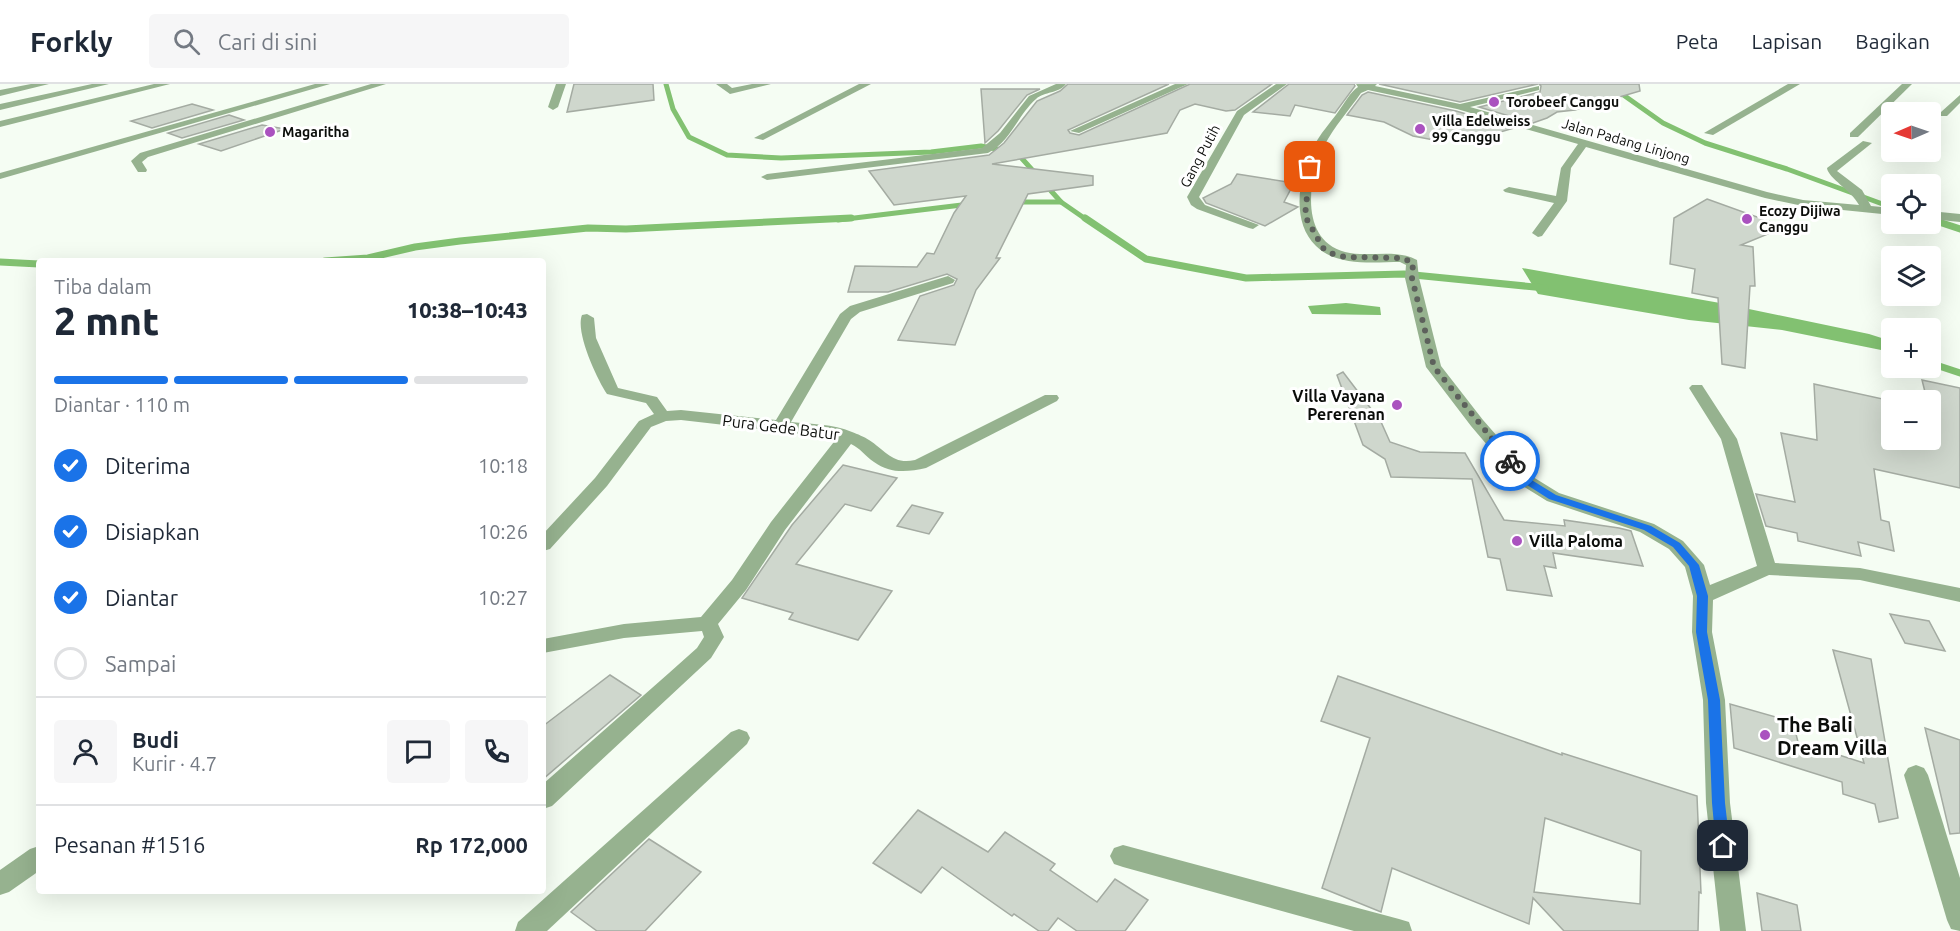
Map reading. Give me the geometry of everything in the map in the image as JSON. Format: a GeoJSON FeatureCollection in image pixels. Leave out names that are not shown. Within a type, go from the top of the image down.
{"type":"FeatureCollection","features":[{"type":"Feature","properties":{"kind":"street"},"geometry":{"type":"LineString","coordinates":[[0,93],[44,84]]}},
{"type":"Feature","properties":{"kind":"street"},"geometry":{"type":"LineString","coordinates":[[0,107],[104,84]]}},
{"type":"Feature","properties":{"kind":"street"},"geometry":{"type":"LineString","coordinates":[[0,124],[165,84]]}},
{"type":"Feature","properties":{"kind":"street"},"geometry":{"type":"LineString","coordinates":[[0,176],[325,84]]}},
{"type":"Feature","properties":{"kind":"street"},"geometry":{"type":"LineString","coordinates":[[142,170],[136,161],[144,155],[381,84]]}},
{"type":"Feature","properties":{"kind":"street"},"geometry":{"type":"LineString","coordinates":[[553,107],[561,84]]}},
{"type":"Feature","properties":{"kind":"street"},"geometry":{"type":"LineString","coordinates":[[721,84],[730,91],[766,84]]}},
{"type":"Feature","properties":{"kind":"street"},"geometry":{"type":"LineString","coordinates":[[759,138],[866,84]]}},
{"type":"Feature","properties":{"kind":"street"},"geometry":{"type":"LineString","coordinates":[[767,177],[964,154],[989,149],[1034,96],[1056,89],[1061,84]]}},
{"type":"Feature","properties":{"kind":"street"},"geometry":{"type":"LineString","coordinates":[[1075,130],[1183,84]]}},
{"type":"Feature","properties":{"kind":"street","name":"Gang Putih"},"geometry":{"type":"LineString","coordinates":[[1253,225],[1201,207],[1195,203],[1193,197],[1240,113],[1282,84]]}},
{"type":"Feature","properties":{"kind":"street","name":"Jalan Padang Linjong"},"geometry":{"type":"LineString","coordinates":[[1354,84],[1370,85],[1459,107],[1765,195],[1863,201],[1881,208]]}},
{"type":"Feature","properties":{"kind":"street"},"geometry":{"type":"LineString","coordinates":[[1708,134],[1795,84]]}},
{"type":"Feature","properties":{"kind":"street"},"geometry":{"type":"LineString","coordinates":[[1854,135],[1907,84]]}},
{"type":"Feature","properties":{"kind":"street"},"geometry":{"type":"LineString","coordinates":[[1370,85],[1358,91],[1320,144],[1310,167],[1305,216],[1323,248],[1333,254],[1403,258],[1412,271],[1434,367],[1477,423],[1527,481],[1553,497],[1647,528],[1676,545],[1694,565],[1703,596],[1702,632],[1714,700],[1718,803],[1733,931]]}},
{"type":"Feature","properties":{"kind":"street"},"geometry":{"type":"LineString","coordinates":[[1459,107],[1536,88]]}},
{"type":"Feature","properties":{"kind":"street"},"geometry":{"type":"LineString","coordinates":[[1944,114],[1960,98]]}},
{"type":"Feature","properties":{"kind":"street"},"geometry":{"type":"LineString","coordinates":[[1863,201],[1832,172],[1832,168],[1867,143]]}},
{"type":"Feature","properties":{"kind":"street"},"geometry":{"type":"LineString","coordinates":[[1538,233],[1561,201],[1566,168],[1583,144]]}},
{"type":"Feature","properties":{"kind":"street"},"geometry":{"type":"LineString","coordinates":[[1509,190],[1561,201]]}},
{"type":"Feature","properties":{"kind":"street"},"geometry":{"type":"LineString","coordinates":[[1753,205],[1765,195]]}},
{"type":"Feature","properties":{"kind":"street"},"geometry":{"type":"LineString","coordinates":[[1941,216],[1960,218]]}},
{"type":"Feature","properties":{"kind":"street"},"geometry":{"type":"LineString","coordinates":[[781,425],[845,317],[855,309],[948,280]]}},
{"type":"Feature","properties":{"kind":"street"},"geometry":{"type":"LineString","coordinates":[[546,542],[601,482],[645,424],[663,416],[651,400],[612,391],[602,373],[589,338],[587,318]]}},
{"type":"Feature","properties":{"kind":"street"},"geometry":{"type":"LineString","coordinates":[[1697,388],[1708,410],[1725,429],[1729,439],[1767,569]]}},
{"type":"Feature","properties":{"kind":"street","name":"Pura Gede Batur"},"geometry":{"type":"LineString","coordinates":[[663,416],[681,415],[836,432],[863,443],[880,459],[906,467],[920,464],[1051,398]]}},
{"type":"Feature","properties":{"kind":"street"},"geometry":{"type":"LineString","coordinates":[[546,645],[620,631],[706,624],[739,585],[778,526],[848,436]]}},
{"type":"Feature","properties":{"kind":"street"},"geometry":{"type":"LineString","coordinates":[[1703,596],[1767,569],[1860,574],[1960,595]]}},
{"type":"Feature","properties":{"kind":"street"},"geometry":{"type":"LineString","coordinates":[[546,796],[704,653],[714,637],[712,630],[706,624]]}},
{"type":"Feature","properties":{"kind":"street"},"geometry":{"type":"LineString","coordinates":[[528,931],[738,738]]}},
{"type":"Feature","properties":{"kind":"street"},"geometry":{"type":"LineString","coordinates":[[1916,775],[1960,920]]}},
{"type":"Feature","properties":{"kind":"street"},"geometry":{"type":"LineString","coordinates":[[1123,856],[1399,931]]}},
{"type":"Feature","properties":{"kind":"street"},"geometry":{"type":"LineString","coordinates":[[0,884],[36,859]]}},
{"type":"Feature","properties":{"kind":"shaded area"},"geometry":{"type":"Polygon","coordinates":[[[1522,268],[1720,303],[1869,334],[1881,338],[1881,350],[1782,330],[1689,320],[1538,294],[1522,268]]]}},
{"type":"Feature","properties":{"kind":"shaded area"},"geometry":{"type":"Polygon","coordinates":[[[1346,303],[1380,307],[1381,315],[1312,314],[1308,306],[1346,303]]]}},
{"type":"Feature","properties":{"kind":"building"},"geometry":{"type":"Polygon","coordinates":[[[574,84],[653,84],[654,100],[567,112],[574,84]]]}},
{"type":"Feature","properties":{"kind":"building"},"geometry":{"type":"Polygon","coordinates":[[[1068,84],[1169,84],[1068,130],[1070,133],[1079,135],[1190,84],[1272,84],[1235,110],[1226,111],[1195,104],[1180,110],[1167,133],[992,164],[1093,176],[1093,185],[1028,194],[996,258],[1000,258],[976,290],[955,345],[898,340],[920,296],[954,285],[957,279],[947,274],[888,292],[848,292],[855,266],[917,267],[927,253],[934,254],[954,213],[966,196],[894,205],[869,171],[989,155],[1004,143],[1037,101],[1060,91],[1068,84]]]}},
{"type":"Feature","properties":{"kind":"building"},"geometry":{"type":"Polygon","coordinates":[[[1289,84],[1354,84],[1355,86],[1335,113],[1295,105],[1290,116],[1253,112],[1289,84]]]}},
{"type":"Feature","properties":{"kind":"building"},"geometry":{"type":"Polygon","coordinates":[[[1379,84],[1538,84],[1460,102],[1379,84]]]}},
{"type":"Feature","properties":{"kind":"building"},"geometry":{"type":"Polygon","coordinates":[[[1539,84],[1639,84],[1640,91],[1575,110],[1557,112],[1533,123],[1479,107],[1540,92],[1539,84]]]}},
{"type":"Feature","properties":{"kind":"building"},"geometry":{"type":"Polygon","coordinates":[[[981,89],[1040,89],[1027,95],[998,131],[985,143],[981,89]]]}},
{"type":"Feature","properties":{"kind":"building"},"geometry":{"type":"Polygon","coordinates":[[[1368,92],[1456,111],[1514,128],[1473,140],[1453,135],[1444,142],[1413,136],[1384,122],[1347,115],[1362,95],[1368,92]]]}},
{"type":"Feature","properties":{"kind":"building"},"geometry":{"type":"Polygon","coordinates":[[[192,104],[213,110],[152,128],[131,121],[192,104]]]}},
{"type":"Feature","properties":{"kind":"building"},"geometry":{"type":"Polygon","coordinates":[[[229,115],[244,120],[182,138],[168,133],[229,115]]]}},
{"type":"Feature","properties":{"kind":"building"},"geometry":{"type":"Polygon","coordinates":[[[262,125],[285,129],[221,151],[199,144],[262,125]]]}},
{"type":"Feature","properties":{"kind":"building"},"geometry":{"type":"Polygon","coordinates":[[[1237,174],[1294,183],[1284,202],[1298,207],[1265,226],[1206,203],[1203,198],[1231,184],[1237,174]]]}},
{"type":"Feature","properties":{"kind":"building"},"geometry":{"type":"Polygon","coordinates":[[[1707,199],[1785,227],[1741,245],[1753,247],[1755,286],[1750,286],[1745,368],[1722,364],[1718,298],[1692,293],[1695,269],[1670,264],[1674,218],[1707,199]]]}},
{"type":"Feature","properties":{"kind":"building"},"geometry":{"type":"Polygon","coordinates":[[[1343,372],[1381,422],[1390,442],[1420,452],[1465,453],[1504,520],[1565,526],[1564,520],[1631,531],[1643,566],[1553,553],[1556,568],[1544,566],[1552,596],[1507,590],[1500,559],[1488,557],[1472,479],[1391,477],[1385,459],[1363,445],[1337,375],[1343,372]]]}},
{"type":"Feature","properties":{"kind":"building"},"geometry":{"type":"Polygon","coordinates":[[[1922,380],[1960,388],[1960,488],[1874,469],[1881,520],[1889,522],[1894,551],[1858,542],[1861,556],[1798,541],[1797,533],[1766,526],[1756,494],[1795,502],[1781,433],[1817,440],[1814,384],[1881,399],[1881,450],[1941,450],[1941,390],[1924,390],[1922,380]]]}},
{"type":"Feature","properties":{"kind":"building"},"geometry":{"type":"Polygon","coordinates":[[[843,465],[897,478],[871,511],[845,504],[796,564],[892,591],[858,640],[789,619],[793,613],[742,598],[792,525],[843,465]]]}},
{"type":"Feature","properties":{"kind":"building"},"geometry":{"type":"Polygon","coordinates":[[[912,505],[943,513],[929,534],[897,526],[912,505]]]}},
{"type":"Feature","properties":{"kind":"building"},"geometry":{"type":"Polygon","coordinates":[[[1890,614],[1929,621],[1945,651],[1905,643],[1890,614]]]}},
{"type":"Feature","properties":{"kind":"building"},"geometry":{"type":"Polygon","coordinates":[[[1833,650],[1871,659],[1898,818],[1879,822],[1875,804],[1843,794],[1842,782],[1734,748],[1730,704],[1793,722],[1798,742],[1864,763],[1833,650]]]}},
{"type":"Feature","properties":{"kind":"building"},"geometry":{"type":"Polygon","coordinates":[[[610,675],[641,695],[546,776],[546,724],[610,675]]]}},
{"type":"Feature","properties":{"kind":"building"},"geometry":{"type":"Polygon","coordinates":[[[1338,676],[1562,755],[1562,753],[1697,796],[1701,893],[1699,892],[1698,931],[1564,931],[1533,898],[1529,924],[1392,868],[1381,912],[1322,888],[1370,738],[1321,721],[1338,676]],[[1545,818],[1534,892],[1640,904],[1641,851],[1545,818]]]}},
{"type":"Feature","properties":{"kind":"building"},"geometry":{"type":"Polygon","coordinates":[[[1925,728],[1960,740],[1960,833],[1950,834],[1925,728]]]}},
{"type":"Feature","properties":{"kind":"building"},"geometry":{"type":"Polygon","coordinates":[[[918,810],[988,852],[1005,832],[1055,864],[1050,870],[1097,902],[1115,879],[1148,900],[1125,931],[1077,931],[1058,918],[1048,931],[1039,931],[1014,914],[1012,916],[942,867],[921,893],[873,863],[918,810]]]}},
{"type":"Feature","properties":{"kind":"building"},"geometry":{"type":"Polygon","coordinates":[[[649,839],[701,872],[645,931],[597,931],[571,912],[649,839]]]}},
{"type":"Feature","properties":{"kind":"building"},"geometry":{"type":"Polygon","coordinates":[[[1757,893],[1797,905],[1801,931],[1762,931],[1757,893]]]}},
{"type":"Feature","properties":{"kind":"waterway"},"geometry":{"type":"LineString","coordinates":[[666,84],[673,109],[689,137],[727,155],[781,158],[931,152],[981,146],[1017,153],[1061,202]]}},
{"type":"Feature","properties":{"kind":"waterway"},"geometry":{"type":"LineString","coordinates":[[1602,84],[1622,94],[1663,123],[1705,143],[1787,169],[1881,203]]}},
{"type":"Feature","properties":{"kind":"waterway"},"geometry":{"type":"LineString","coordinates":[[1014,202],[1061,202]]}},
{"type":"Feature","properties":{"kind":"waterway"},"geometry":{"type":"LineString","coordinates":[[1061,202],[1087,220]]}},
{"type":"Feature","properties":{"kind":"waterway"},"geometry":{"type":"LineString","coordinates":[[838,220],[970,204]]}},
{"type":"Feature","properties":{"kind":"waterway"},"geometry":{"type":"LineString","coordinates":[[368,258],[415,247],[588,228],[626,229],[851,218]]}},
{"type":"Feature","properties":{"kind":"waterway"},"geometry":{"type":"LineString","coordinates":[[1085,218],[1146,259],[1246,278],[1404,274],[1545,288]]}},
{"type":"Feature","properties":{"kind":"waterway"},"geometry":{"type":"LineString","coordinates":[[1941,223],[1960,229]]}},
{"type":"Feature","properties":{"kind":"waterway"},"geometry":{"type":"LineString","coordinates":[[0,262],[36,264]]}},
{"type":"Feature","properties":{"kind":"waterway"},"geometry":{"type":"LineString","coordinates":[[1941,367],[1960,373]]}},
{"type":"Feature","properties":{"kind":"way so far"},"geometry":{"type":"LineString","coordinates":[[1310,167],[1305,216],[1323,248],[1345,257],[1403,258],[1413,263],[1412,278],[1434,367],[1510,461]]}},
{"type":"Feature","properties":{"kind":"place","name":"Torobeef Canggu"},"geometry":{"type":"Point","coordinates":[1494,102]}},
{"type":"Feature","properties":{"kind":"place","name":"Villa Edelweiss 99 Canggu"},"geometry":{"type":"Point","coordinates":[1420,129]}},
{"type":"Feature","properties":{"kind":"place","name":"Magaritha"},"geometry":{"type":"Point","coordinates":[270,132]}},
{"type":"Feature","properties":{"kind":"place","name":"Ecozy Dijiwa Canggu"},"geometry":{"type":"Point","coordinates":[1747,219]}},
{"type":"Feature","properties":{"kind":"place","name":"Villa Vayana Pererenan"},"geometry":{"type":"Point","coordinates":[1397,405]}},
{"type":"Feature","properties":{"kind":"place","name":"Villa Paloma"},"geometry":{"type":"Point","coordinates":[1517,541]}},
{"type":"Feature","properties":{"kind":"place","name":"The Bali Dream Villa"},"geometry":{"type":"Point","coordinates":[1765,735]}},
{"type":"Feature","properties":{"kind":"route"},"geometry":{"type":"LineString","coordinates":[[1510,461],[1527,481],[1553,497],[1647,528],[1676,545],[1694,565],[1703,596],[1702,632],[1714,700],[1718,803],[1723,846]]}}]}
